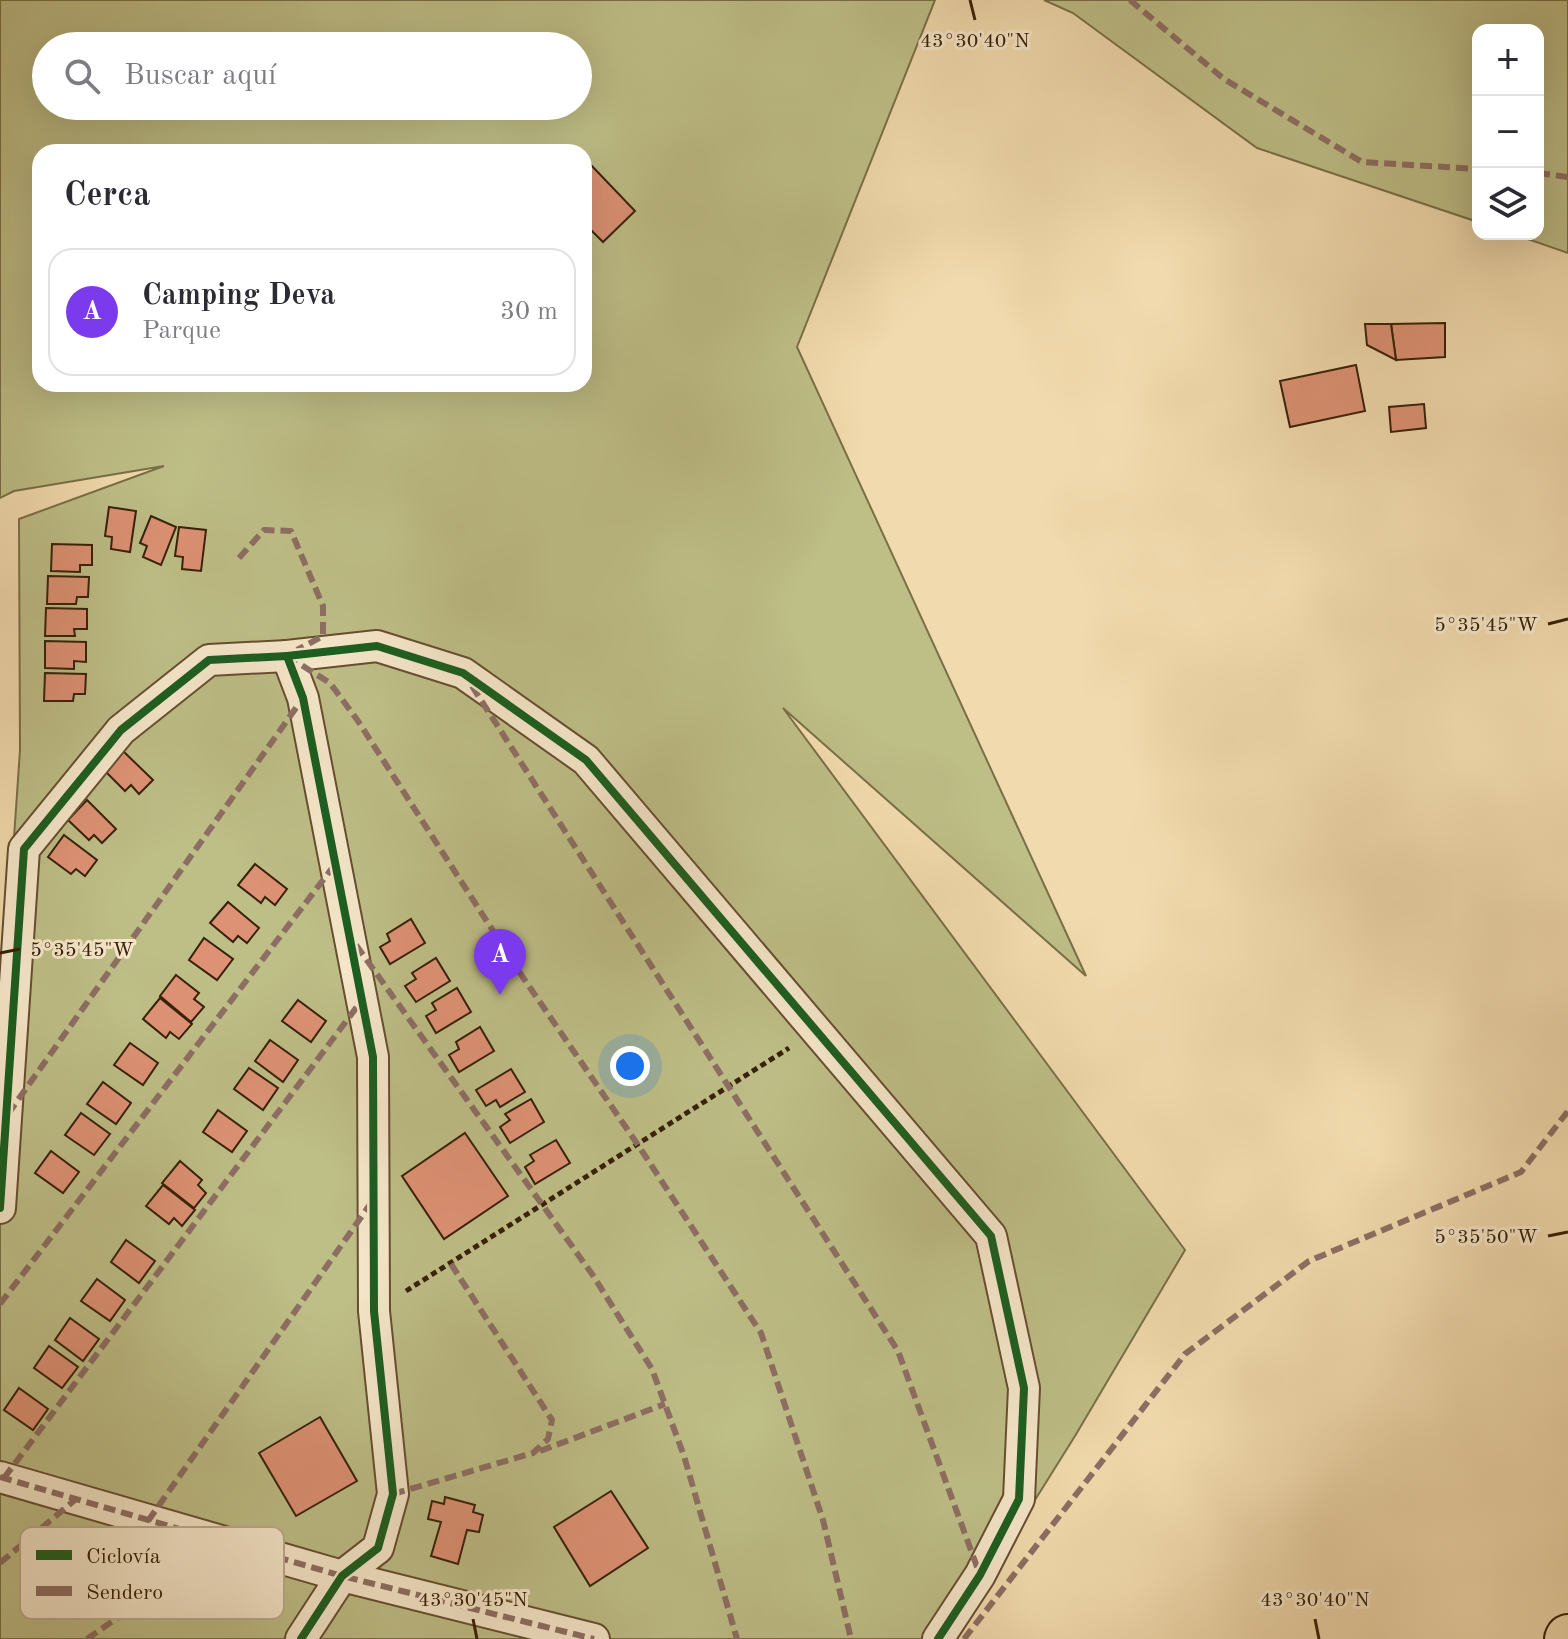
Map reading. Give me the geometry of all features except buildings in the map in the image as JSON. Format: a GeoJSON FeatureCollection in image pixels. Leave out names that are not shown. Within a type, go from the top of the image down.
{"type":"FeatureCollection","features":[{"type":"Feature","properties":{"kind":"street"},"geometry":{"type":"LineString","coordinates":[[0,1208],[24,849],[121,730],[209,660],[287,656],[377,646],[463,673],[586,760],[991,1236],[1024,1388],[1019,1499],[980,1575],[938,1639]]}},
{"type":"Feature","properties":{"kind":"street"},"geometry":{"type":"LineString","coordinates":[[287,656],[303,698],[373,1057],[374,1311],[393,1494],[378,1548],[342,1576],[301,1639]]}},
{"type":"Feature","properties":{"kind":"street"},"geometry":{"type":"LineString","coordinates":[[0,1477],[173,1527]]}},
{"type":"Feature","properties":{"kind":"street"},"geometry":{"type":"LineString","coordinates":[[284,1559],[594,1639]]}},
{"type":"Feature","properties":{"kind":"path"},"geometry":{"type":"LineString","coordinates":[[374,1311],[817,1031]]}},
{"type":"Feature","properties":{"kind":"green space"},"geometry":{"type":"Polygon","coordinates":[[[0,0],[935,0],[797,347],[1086,976],[783,708],[1185,1250],[1075,1436],[948,1639],[0,1639],[0,1042],[20,750],[19,519],[164,466],[14,491],[0,498],[0,0]]]}},
{"type":"Feature","properties":{"kind":"green space"},"geometry":{"type":"Polygon","coordinates":[[[1044,0],[1568,0],[1568,253],[1530,240],[1544,240],[1544,24],[1472,24],[1472,220],[1257,148],[1073,13],[1044,0]]]}},
{"type":"Feature","properties":{"kind":"marked path"},"geometry":{"type":"LineString","coordinates":[[1130,0],[1224,79],[1362,162],[1472,169]]}},
{"type":"Feature","properties":{"kind":"marked path"},"geometry":{"type":"LineString","coordinates":[[1544,174],[1568,177]]}},
{"type":"Feature","properties":{"kind":"marked path"},"geometry":{"type":"LineString","coordinates":[[239,558],[264,530],[291,531],[323,606],[323,636],[297,650]]}},
{"type":"Feature","properties":{"kind":"marked path"},"geometry":{"type":"LineString","coordinates":[[287,656],[330,683],[358,721],[522,976],[761,1333],[823,1520],[851,1639]]}},
{"type":"Feature","properties":{"kind":"marked path"},"geometry":{"type":"LineString","coordinates":[[472,686],[898,1351],[980,1575]]}},
{"type":"Feature","properties":{"kind":"marked path"},"geometry":{"type":"LineString","coordinates":[[8,1114],[303,698]]}},
{"type":"Feature","properties":{"kind":"marked path"},"geometry":{"type":"LineString","coordinates":[[0,1304],[336,863]]}},
{"type":"Feature","properties":{"kind":"marked path"},"geometry":{"type":"LineString","coordinates":[[356,945],[592,1274],[652,1369],[684,1456],[737,1639]]}},
{"type":"Feature","properties":{"kind":"marked path"},"geometry":{"type":"LineString","coordinates":[[4,1478],[362,1000]]}},
{"type":"Feature","properties":{"kind":"marked path"},"geometry":{"type":"LineString","coordinates":[[964,1639],[1185,1354],[1309,1261],[1521,1172],[1568,1111]]}},
{"type":"Feature","properties":{"kind":"marked path"},"geometry":{"type":"LineString","coordinates":[[148,1521],[371,1203]]}},
{"type":"Feature","properties":{"kind":"marked path"},"geometry":{"type":"LineString","coordinates":[[393,1494],[533,1453],[548,1439],[552,1420],[451,1264]]}},
{"type":"Feature","properties":{"kind":"marked path"},"geometry":{"type":"LineString","coordinates":[[540,1451],[665,1404]]}},
{"type":"Feature","properties":{"kind":"marked path"},"geometry":{"type":"LineString","coordinates":[[0,1477],[173,1527]]}},
{"type":"Feature","properties":{"kind":"marked path"},"geometry":{"type":"LineString","coordinates":[[43,1527],[76,1499]]}},
{"type":"Feature","properties":{"kind":"marked path"},"geometry":{"type":"LineString","coordinates":[[0,1563],[20,1546]]}},
{"type":"Feature","properties":{"kind":"marked path"},"geometry":{"type":"LineString","coordinates":[[284,1559],[594,1639]]}},
{"type":"Feature","properties":{"kind":"marked path"},"geometry":{"type":"LineString","coordinates":[[87,1639],[116,1619]]}},
{"type":"Feature","properties":{"kind":"cycle path"},"geometry":{"type":"LineString","coordinates":[[301,1639],[342,1576],[378,1548],[393,1494],[374,1311],[373,1057],[303,698],[287,656],[377,646],[463,673],[586,760],[991,1236],[1024,1388],[1019,1499],[980,1575],[938,1639]]}},
{"type":"Feature","properties":{"kind":"cycle path"},"geometry":{"type":"LineString","coordinates":[[0,1208],[24,849],[121,730],[209,660],[287,656]]}},
{"type":"Feature","properties":{"kind":"place","name":"Camping Deva"},"geometry":{"type":"Point","coordinates":[500,995]}}]}
